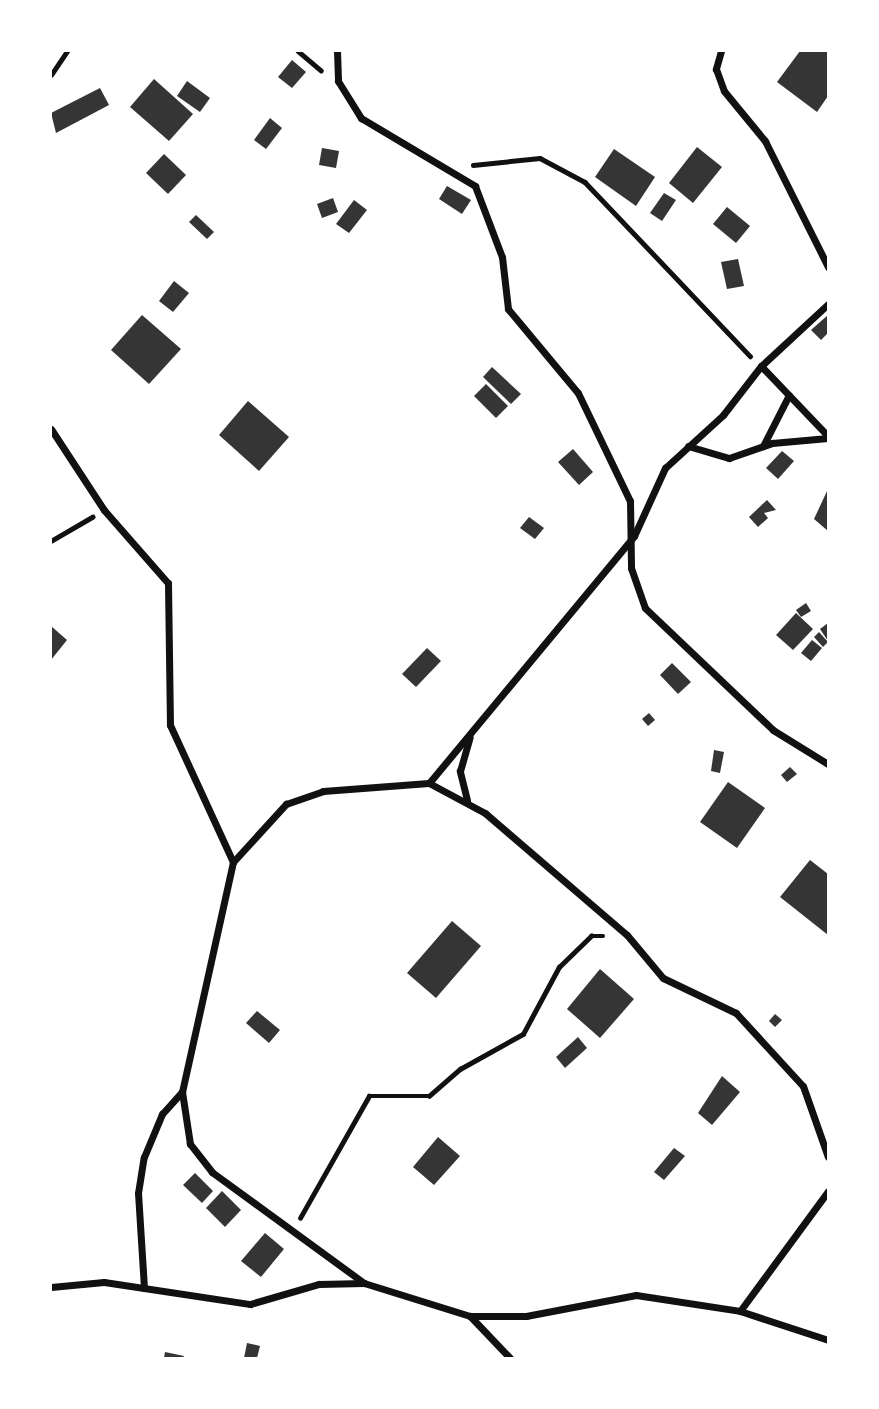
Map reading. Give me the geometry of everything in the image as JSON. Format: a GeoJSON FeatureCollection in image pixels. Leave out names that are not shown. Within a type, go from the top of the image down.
{"type":"FeatureCollection","features":[{"type":"Feature","properties":{"kind":"street"},"geometry":{"type":"LineString","coordinates":[[337,51],[338,81],[361,118],[475,186],[491,220],[508,309],[578,393],[630,501],[634,536],[631,568],[645,608],[773,730],[828,764]]}},
{"type":"Feature","properties":{"kind":"street"},"geometry":{"type":"LineString","coordinates":[[722,51],[716,69],[724,91],[765,141],[828,267]]}},
{"type":"Feature","properties":{"kind":"street"},"geometry":{"type":"LineString","coordinates":[[429,783],[634,536],[665,468],[761,366],[828,304]]}},
{"type":"Feature","properties":{"kind":"street"},"geometry":{"type":"LineString","coordinates":[[761,366],[828,437]]}},
{"type":"Feature","properties":{"kind":"street"},"geometry":{"type":"LineString","coordinates":[[763,446],[789,395]]}},
{"type":"Feature","properties":{"kind":"street"},"geometry":{"type":"LineString","coordinates":[[51,429],[104,510],[168,583],[170,724],[233,862]]}},
{"type":"Feature","properties":{"kind":"street"},"geometry":{"type":"LineString","coordinates":[[688,446],[729,458],[763,446],[828,437]]}},
{"type":"Feature","properties":{"kind":"street"},"geometry":{"type":"LineString","coordinates":[[467,800],[460,771],[471,733]]}},
{"type":"Feature","properties":{"kind":"street"},"geometry":{"type":"LineString","coordinates":[[364,1283],[212,1172],[190,1144],[182,1092],[233,862],[286,804],[323,791],[429,783],[467,800],[627,935],[663,978],[730,1008],[803,1086],[828,1157]]}},
{"type":"Feature","properties":{"kind":"street"},"geometry":{"type":"LineString","coordinates":[[144,1288],[138,1193],[144,1157],[162,1114],[182,1092]]}},
{"type":"Feature","properties":{"kind":"street"},"geometry":{"type":"LineString","coordinates":[[740,1311],[828,1191]]}},
{"type":"Feature","properties":{"kind":"street"},"geometry":{"type":"LineString","coordinates":[[51,1287],[104,1282],[250,1304],[318,1284],[364,1283],[470,1316],[552,1313],[636,1295],[740,1311],[828,1340]]}},
{"type":"Feature","properties":{"kind":"street"},"geometry":{"type":"LineString","coordinates":[[470,1316],[510,1358]]}},
{"type":"Feature","properties":{"kind":"path"},"geometry":{"type":"LineString","coordinates":[[51,75],[68,51]]}},
{"type":"Feature","properties":{"kind":"path"},"geometry":{"type":"LineString","coordinates":[[298,51],[338,81]]}},
{"type":"Feature","properties":{"kind":"path"},"geometry":{"type":"LineString","coordinates":[[453,171],[540,158],[585,182],[689,298],[761,366]]}},
{"type":"Feature","properties":{"kind":"path"},"geometry":{"type":"LineString","coordinates":[[51,541],[104,510]]}},
{"type":"Feature","properties":{"kind":"path"},"geometry":{"type":"LineString","coordinates":[[292,1231],[369,1096],[429,1097],[460,1069],[523,1034],[559,967],[591,936],[627,935]]}},
{"type":"Feature","properties":{"kind":"building"},"geometry":{"type":"Polygon","coordinates":[[[800,51],[828,51],[828,96],[817,112],[777,82],[800,51]]]}},
{"type":"Feature","properties":{"kind":"building"},"geometry":{"type":"Polygon","coordinates":[[[292,60],[306,72],[292,88],[278,77],[292,60]]]}},
{"type":"Feature","properties":{"kind":"building"},"geometry":{"type":"Polygon","coordinates":[[[154,79],[193,114],[169,141],[130,107],[154,79]]]}},
{"type":"Feature","properties":{"kind":"building"},"geometry":{"type":"Polygon","coordinates":[[[187,81],[210,98],[200,112],[177,96],[187,81]]]}},
{"type":"Feature","properties":{"kind":"building"},"geometry":{"type":"Polygon","coordinates":[[[100,88],[109,105],[56,133],[51,113],[100,88]]]}},
{"type":"Feature","properties":{"kind":"building"},"geometry":{"type":"Polygon","coordinates":[[[270,118],[282,128],[266,149],[254,140],[270,118]]]}},
{"type":"Feature","properties":{"kind":"building"},"geometry":{"type":"Polygon","coordinates":[[[697,147],[722,167],[693,203],[669,183],[697,147]]]}},
{"type":"Feature","properties":{"kind":"building"},"geometry":{"type":"Polygon","coordinates":[[[322,148],[339,151],[336,168],[319,165],[322,148]]]}},
{"type":"Feature","properties":{"kind":"building"},"geometry":{"type":"Polygon","coordinates":[[[614,149],[655,177],[636,206],[595,177],[614,149]]]}},
{"type":"Feature","properties":{"kind":"building"},"geometry":{"type":"Polygon","coordinates":[[[164,154],[186,175],[168,194],[146,173],[164,154]]]}},
{"type":"Feature","properties":{"kind":"building"},"geometry":{"type":"Polygon","coordinates":[[[447,186],[471,200],[462,214],[439,199],[447,186]]]}},
{"type":"Feature","properties":{"kind":"building"},"geometry":{"type":"Polygon","coordinates":[[[664,193],[676,200],[662,221],[650,213],[664,193]]]}},
{"type":"Feature","properties":{"kind":"building"},"geometry":{"type":"Polygon","coordinates":[[[333,198],[338,212],[322,218],[317,204],[333,198]]]}},
{"type":"Feature","properties":{"kind":"building"},"geometry":{"type":"Polygon","coordinates":[[[354,200],[367,210],[349,233],[336,224],[354,200]]]}},
{"type":"Feature","properties":{"kind":"building"},"geometry":{"type":"Polygon","coordinates":[[[727,207],[750,226],[736,243],[713,224],[727,207]]]}},
{"type":"Feature","properties":{"kind":"building"},"geometry":{"type":"Polygon","coordinates":[[[196,215],[214,232],[207,239],[189,222],[196,215]]]}},
{"type":"Feature","properties":{"kind":"building"},"geometry":{"type":"Polygon","coordinates":[[[738,259],[744,286],[727,289],[721,262],[738,259]]]}},
{"type":"Feature","properties":{"kind":"building"},"geometry":{"type":"Polygon","coordinates":[[[174,281],[189,293],[173,312],[159,301],[174,281]]]}},
{"type":"Feature","properties":{"kind":"building"},"geometry":{"type":"Polygon","coordinates":[[[142,315],[181,349],[149,384],[111,350],[142,315]]]}},
{"type":"Feature","properties":{"kind":"building"},"geometry":{"type":"Polygon","coordinates":[[[828,315],[828,333],[821,340],[811,330],[828,315]]]}},
{"type":"Feature","properties":{"kind":"building"},"geometry":{"type":"Polygon","coordinates":[[[492,367],[521,394],[511,404],[483,377],[492,367]]]}},
{"type":"Feature","properties":{"kind":"building"},"geometry":{"type":"Polygon","coordinates":[[[486,384],[508,406],[496,418],[474,396],[486,384]]]}},
{"type":"Feature","properties":{"kind":"building"},"geometry":{"type":"Polygon","coordinates":[[[248,401],[289,437],[259,471],[219,435],[248,401]]]}},
{"type":"Feature","properties":{"kind":"building"},"geometry":{"type":"Polygon","coordinates":[[[573,449],[593,472],[579,485],[558,462],[573,449]]]}},
{"type":"Feature","properties":{"kind":"building"},"geometry":{"type":"Polygon","coordinates":[[[782,451],[794,461],[778,479],[766,468],[782,451]]]}},
{"type":"Feature","properties":{"kind":"building"},"geometry":{"type":"Polygon","coordinates":[[[828,489],[828,531],[814,519],[828,489]]]}},
{"type":"Feature","properties":{"kind":"building"},"geometry":{"type":"Polygon","coordinates":[[[767,500],[776,510],[764,513],[768,518],[758,527],[749,517],[767,500]]]}},
{"type":"Feature","properties":{"kind":"building"},"geometry":{"type":"Polygon","coordinates":[[[529,517],[544,528],[535,539],[520,528],[529,517]]]}},
{"type":"Feature","properties":{"kind":"building"},"geometry":{"type":"Polygon","coordinates":[[[806,603],[811,611],[801,617],[796,610],[806,603]]]}},
{"type":"Feature","properties":{"kind":"building"},"geometry":{"type":"Polygon","coordinates":[[[796,613],[813,629],[793,650],[776,635],[796,613]]]}},
{"type":"Feature","properties":{"kind":"building"},"geometry":{"type":"Polygon","coordinates":[[[828,623],[828,641],[820,629],[828,623]]]}},
{"type":"Feature","properties":{"kind":"building"},"geometry":{"type":"Polygon","coordinates":[[[51,626],[67,640],[51,660],[51,626]]]}},
{"type":"Feature","properties":{"kind":"building"},"geometry":{"type":"Polygon","coordinates":[[[819,632],[828,642],[823,647],[814,637],[819,632]]]}},
{"type":"Feature","properties":{"kind":"building"},"geometry":{"type":"Polygon","coordinates":[[[812,640],[822,648],[811,661],[801,653],[812,640]]]}},
{"type":"Feature","properties":{"kind":"building"},"geometry":{"type":"Polygon","coordinates":[[[427,648],[441,661],[416,687],[402,674],[427,648]]]}},
{"type":"Feature","properties":{"kind":"building"},"geometry":{"type":"Polygon","coordinates":[[[672,663],[691,682],[678,694],[660,675],[672,663]]]}},
{"type":"Feature","properties":{"kind":"building"},"geometry":{"type":"Polygon","coordinates":[[[649,713],[655,720],[648,726],[642,719],[649,713]]]}},
{"type":"Feature","properties":{"kind":"building"},"geometry":{"type":"Polygon","coordinates":[[[714,750],[724,752],[720,773],[711,771],[714,750]]]}},
{"type":"Feature","properties":{"kind":"building"},"geometry":{"type":"Polygon","coordinates":[[[790,767],[797,774],[787,782],[781,775],[790,767]]]}},
{"type":"Feature","properties":{"kind":"building"},"geometry":{"type":"Polygon","coordinates":[[[728,782],[765,808],[737,848],[700,822],[728,782]]]}},
{"type":"Feature","properties":{"kind":"building"},"geometry":{"type":"Polygon","coordinates":[[[810,860],[828,874],[828,935],[780,897],[810,860]]]}},
{"type":"Feature","properties":{"kind":"building"},"geometry":{"type":"Polygon","coordinates":[[[452,921],[481,946],[436,998],[407,973],[452,921]]]}},
{"type":"Feature","properties":{"kind":"building"},"geometry":{"type":"Polygon","coordinates":[[[600,969],[634,999],[600,1038],[567,1009],[600,969]]]}},
{"type":"Feature","properties":{"kind":"building"},"geometry":{"type":"Polygon","coordinates":[[[257,1011],[280,1030],[269,1043],[246,1023],[257,1011]]]}},
{"type":"Feature","properties":{"kind":"building"},"geometry":{"type":"Polygon","coordinates":[[[775,1014],[782,1020],[775,1027],[769,1021],[775,1014]]]}},
{"type":"Feature","properties":{"kind":"building"},"geometry":{"type":"Polygon","coordinates":[[[578,1037],[587,1048],[565,1068],[556,1057],[578,1037]]]}},
{"type":"Feature","properties":{"kind":"building"},"geometry":{"type":"Polygon","coordinates":[[[722,1076],[740,1092],[712,1125],[698,1113],[722,1076]]]}},
{"type":"Feature","properties":{"kind":"building"},"geometry":{"type":"Polygon","coordinates":[[[438,1137],[460,1156],[434,1185],[413,1167],[438,1137]]]}},
{"type":"Feature","properties":{"kind":"building"},"geometry":{"type":"Polygon","coordinates":[[[674,1148],[685,1156],[664,1180],[654,1172],[674,1148]]]}},
{"type":"Feature","properties":{"kind":"building"},"geometry":{"type":"Polygon","coordinates":[[[195,1173],[213,1191],[202,1203],[183,1185],[195,1173]]]}},
{"type":"Feature","properties":{"kind":"building"},"geometry":{"type":"Polygon","coordinates":[[[222,1191],[241,1210],[225,1227],[206,1208],[222,1191]]]}},
{"type":"Feature","properties":{"kind":"building"},"geometry":{"type":"Polygon","coordinates":[[[265,1233],[284,1249],[261,1277],[241,1261],[265,1233]]]}},
{"type":"Feature","properties":{"kind":"building"},"geometry":{"type":"Polygon","coordinates":[[[247,1343],[260,1346],[257,1358],[244,1358],[247,1343]]]}},
{"type":"Feature","properties":{"kind":"building"},"geometry":{"type":"Polygon","coordinates":[[[165,1352],[184,1356],[164,1358],[165,1352]]]}}]}
